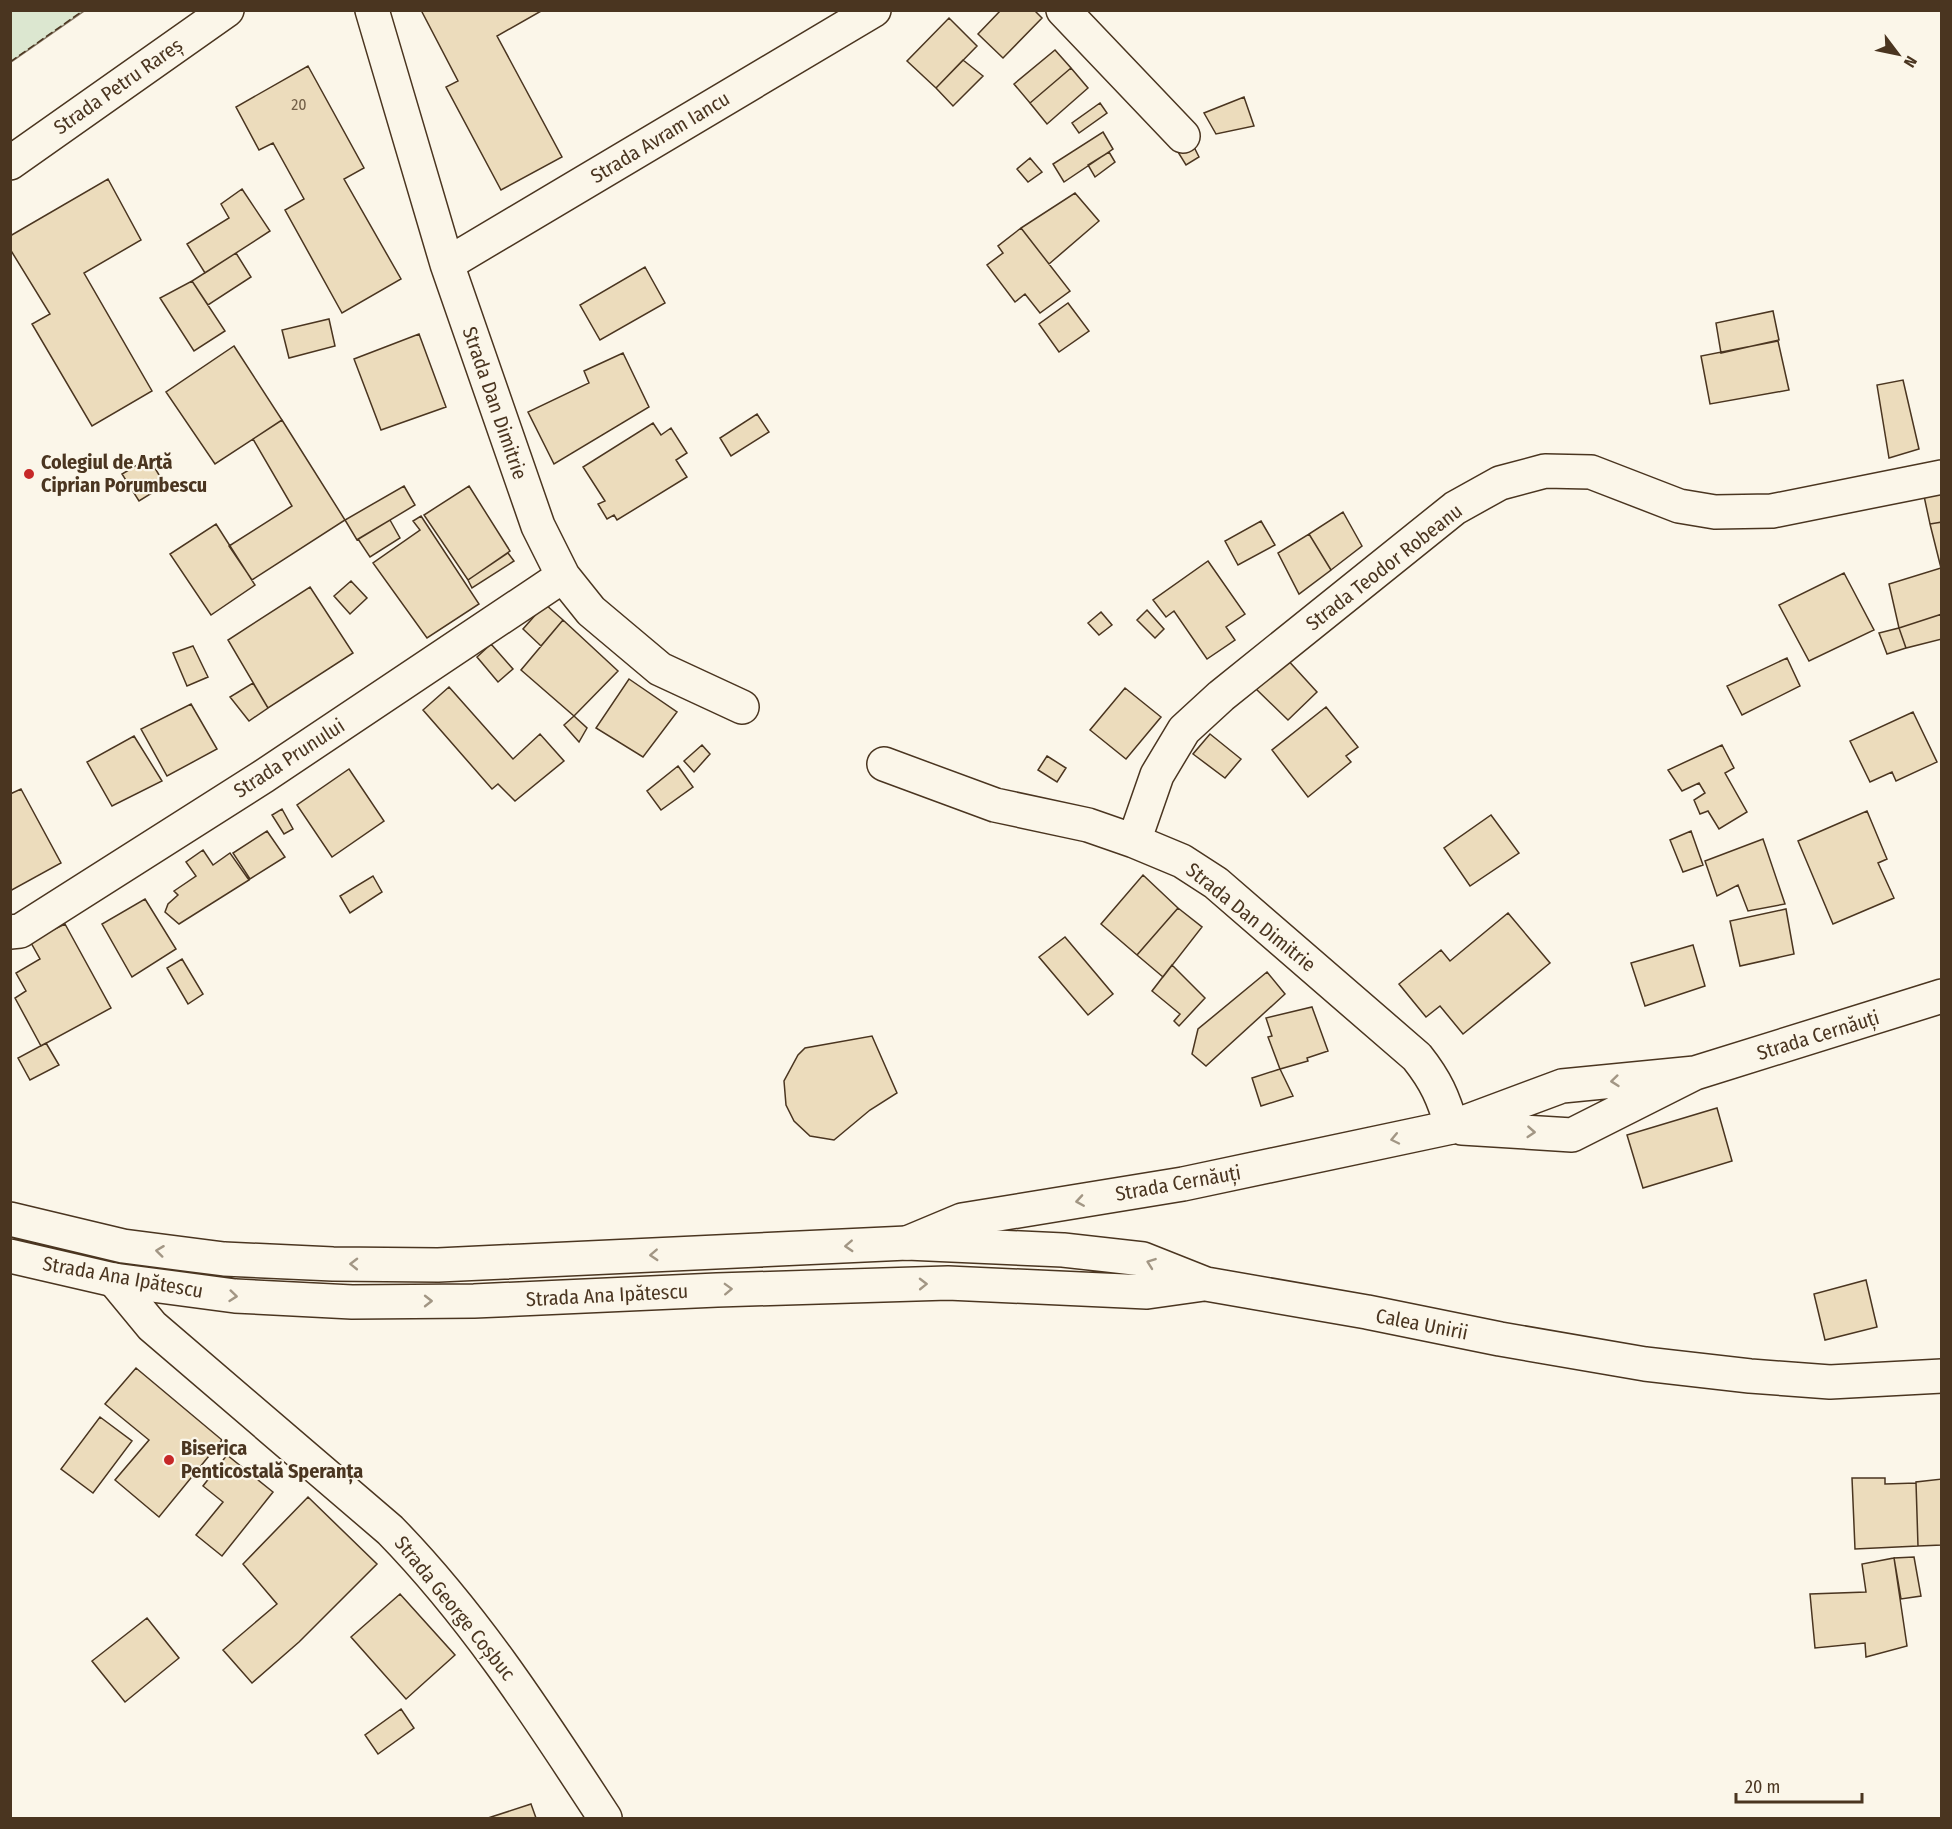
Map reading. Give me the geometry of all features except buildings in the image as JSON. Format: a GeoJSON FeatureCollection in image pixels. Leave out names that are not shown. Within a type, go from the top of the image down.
{"type":"FeatureCollection","features":[{"type":"Feature","properties":{"kind":"street","name":"Strada Petru Rareș"},"geometry":{"type":"LineString","coordinates":[[10,163],[226,10]]}},
{"type":"Feature","properties":{"kind":"street","name":"Strada Dan Dimitrie"},"geometry":{"type":"LineString","coordinates":[[372,10],[447,264],[538,526],[562,576],[591,611],[660,669],[742,707]]}},
{"type":"Feature","properties":{"kind":"street","name":"Strada Avram Iancu"},"geometry":{"type":"LineString","coordinates":[[447,264],[873,10]]}},
{"type":"Feature","properties":{"kind":"street"},"geometry":{"type":"LineString","coordinates":[[1064,10],[1183,136]]}},
{"type":"Feature","properties":{"kind":"street","name":"Strada Teodor Robeanu"},"geometry":{"type":"LineString","coordinates":[[1134,841],[1156,775],[1184,730],[1221,696],[1455,508],[1500,483],[1545,471],[1591,472],[1679,506],[1727,512],[1772,511],[1941,477]]}},
{"type":"Feature","properties":{"kind":"street","name":"Strada Prunului"},"geometry":{"type":"LineString","coordinates":[[10,932],[20,931],[264,776],[562,576]]}},
{"type":"Feature","properties":{"kind":"street","name":"Strada Dan Dimitrie"},"geometry":{"type":"LineString","coordinates":[[884,764],[995,805],[1088,825],[1182,861],[1216,883],[1417,1057],[1434,1080],[1452,1127]]}},
{"type":"Feature","properties":{"kind":"street","name":"Strada Cernăuți"},"geometry":{"type":"LineString","coordinates":[[1452,1127],[1572,1135],[1695,1073],[1941,996]]}},
{"type":"Feature","properties":{"kind":"street","name":"Strada Cernăuți"},"geometry":{"type":"LineString","coordinates":[[907,1243],[962,1220],[1183,1184],[1452,1127],[1563,1086],[1695,1073]]}},
{"type":"Feature","properties":{"kind":"street","name":"Strada Ana Ipătescu"},"geometry":{"type":"LineString","coordinates":[[10,1219],[123,1246],[224,1258],[333,1264],[438,1265],[907,1243]]}},
{"type":"Feature","properties":{"kind":"street","name":"Calea Unirii"},"geometry":{"type":"LineString","coordinates":[[907,1243],[1063,1250],[1143,1259],[1206,1284],[1645,1364],[1830,1382],[1941,1376]]}},
{"type":"Feature","properties":{"kind":"street","name":"Strada Ana Ipătescu"},"geometry":{"type":"LineString","coordinates":[[10,1256],[114,1280],[235,1296],[352,1302],[474,1301],[728,1289],[948,1283],[1147,1292],[1206,1284]]}},
{"type":"Feature","properties":{"kind":"street","name":"Strada George Coșbuc"},"geometry":{"type":"LineString","coordinates":[[114,1280],[152,1326],[390,1530],[423,1564],[516,1682],[605,1818]]}},
{"type":"Feature","properties":{"kind":"green space"},"geometry":{"type":"Polygon","coordinates":[[[11,10],[84,10],[84,11],[11,62],[11,10]]]}},
{"type":"Feature","properties":{"kind":"fence"},"geometry":{"type":"LineString","coordinates":[[10,62],[84,10]]}},
{"type":"Feature","properties":{"kind":"place","name":"Colegiul de Artă Ciprian Porumbescu"},"geometry":{"type":"Point","coordinates":[29,474]}},
{"type":"Feature","properties":{"kind":"place","name":"Biserica Penticostală Speranța"},"geometry":{"type":"Point","coordinates":[169,1460]}}]}
